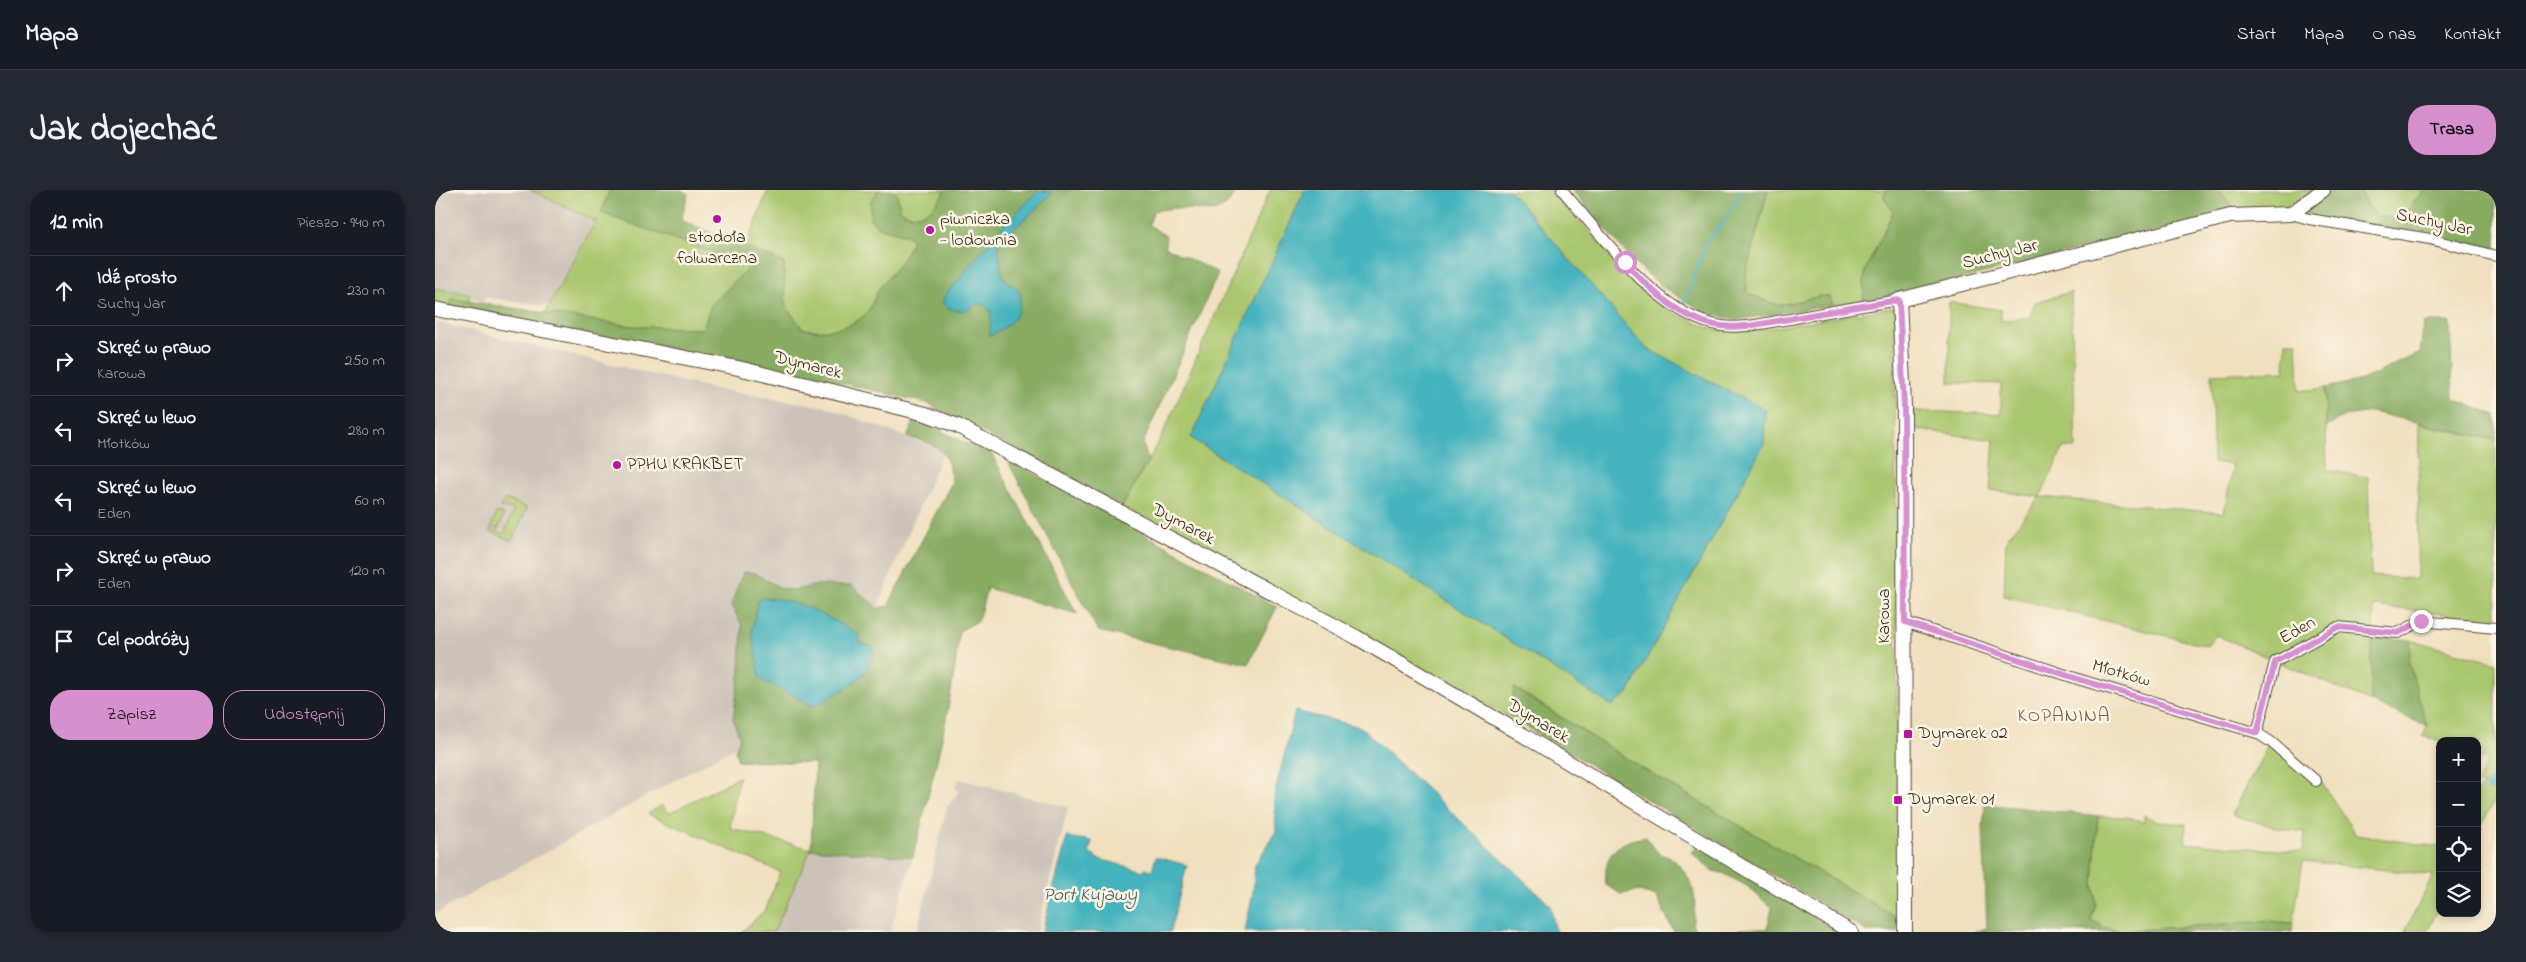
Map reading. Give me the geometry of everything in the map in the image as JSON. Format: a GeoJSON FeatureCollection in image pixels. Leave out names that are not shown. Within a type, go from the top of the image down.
{"type":"FeatureCollection","features":[{"type":"Feature","properties":{"kind":"street","name":"Suchy Jar"},"geometry":{"type":"LineString","coordinates":[[1563,190],[1650,289],[1670,304],[1711,324],[1722,326],[1750,325],[1899,300],[2230,216],[2291,214],[2309,220],[2430,239],[2496,256]]}},
{"type":"Feature","properties":{"kind":"street"},"geometry":{"type":"LineString","coordinates":[[2291,214],[2323,190]]}},
{"type":"Feature","properties":{"kind":"street","name":"Karowa"},"geometry":{"type":"LineString","coordinates":[[1899,300],[1904,406],[1905,622],[1903,800],[1905,932]]}},
{"type":"Feature","properties":{"kind":"street","name":"Dymarek"},"geometry":{"type":"LineString","coordinates":[[435,309],[738,368],[926,414],[958,426],[1356,638],[1473,705],[1851,932]]}},
{"type":"Feature","properties":{"kind":"street","name":"Eden"},"geometry":{"type":"LineString","coordinates":[[2257,733],[2275,662],[2338,627],[2398,633],[2421,621],[2496,628]]}},
{"type":"Feature","properties":{"kind":"street","name":"Młotków"},"geometry":{"type":"LineString","coordinates":[[1905,622],[2073,678],[2257,733],[2271,742],[2316,781]]}},
{"type":"Feature","properties":{"kind":"shaded area"},"geometry":{"type":"Polygon","coordinates":[[[435,190],[529,190],[595,221],[548,306],[486,297],[483,303],[471,297],[472,294],[435,288],[435,190]]]}},
{"type":"Feature","properties":{"kind":"shaded area"},"geometry":{"type":"Polygon","coordinates":[[[435,322],[714,389],[826,407],[943,451],[877,608],[849,683],[435,914],[435,322]]]}},
{"type":"Feature","properties":{"kind":"shaded area"},"geometry":{"type":"Polygon","coordinates":[[[959,779],[1068,807],[1037,932],[917,932],[947,807],[959,792],[955,788],[959,779]]]}},
{"type":"Feature","properties":{"kind":"shaded area"},"geometry":{"type":"Polygon","coordinates":[[[811,849],[913,857],[890,932],[774,932],[811,849]]]}},
{"type":"Feature","properties":{"kind":"green space"},"geometry":{"type":"Polygon","coordinates":[[[530,190],[610,190],[601,213],[751,266],[711,305],[703,329],[631,326],[545,313],[598,217],[595,221],[530,190]]]}},
{"type":"Feature","properties":{"kind":"green space"},"geometry":{"type":"Polygon","coordinates":[[[610,190],[681,190],[688,194],[681,220],[784,263],[785,305],[802,328],[829,330],[856,322],[869,310],[879,289],[911,245],[912,239],[901,233],[884,229],[870,218],[871,200],[879,190],[893,190],[897,194],[900,210],[914,215],[927,212],[945,190],[1239,190],[1225,206],[1216,211],[1173,208],[1153,211],[1149,225],[1166,236],[1165,247],[1218,273],[1143,443],[1148,461],[1122,507],[1057,470],[927,403],[847,384],[448,307],[453,299],[631,326],[703,329],[711,305],[750,266],[601,213],[610,190]]]}},
{"type":"Feature","properties":{"kind":"green space"},"geometry":{"type":"Polygon","coordinates":[[[768,190],[879,190],[877,191],[870,218],[884,229],[901,233],[912,239],[911,245],[904,257],[877,292],[869,310],[856,322],[829,330],[802,328],[785,305],[784,263],[746,247],[768,190]]]}},
{"type":"Feature","properties":{"kind":"green space"},"geometry":{"type":"Polygon","coordinates":[[[893,190],[945,190],[927,212],[914,215],[900,210],[897,194],[893,190]]]}},
{"type":"Feature","properties":{"kind":"green space"},"geometry":{"type":"Polygon","coordinates":[[[1270,190],[1305,190],[1191,438],[1612,706],[1628,693],[1764,444],[1765,410],[1646,348],[1509,190],[1552,190],[1641,291],[1678,315],[1714,330],[1753,331],[1895,307],[1898,918],[1643,769],[1515,688],[1510,717],[1122,507],[1162,436],[1270,190]]]}},
{"type":"Feature","properties":{"kind":"green space"},"geometry":{"type":"Polygon","coordinates":[[[1572,190],[1768,190],[1746,273],[1747,293],[1781,305],[1820,296],[1830,297],[1833,305],[1735,320],[1707,313],[1664,288],[1634,262],[1572,190]]]}},
{"type":"Feature","properties":{"kind":"green space"},"geometry":{"type":"Polygon","coordinates":[[[1768,190],[1886,190],[1884,197],[1893,212],[1865,271],[1863,301],[1833,305],[1830,297],[1820,296],[1781,305],[1747,293],[1746,273],[1768,190]]]}},
{"type":"Feature","properties":{"kind":"green space"},"geometry":{"type":"Polygon","coordinates":[[[1886,190],[2219,190],[2236,211],[1863,301],[1865,271],[1893,212],[1884,197],[1886,190]]]}},
{"type":"Feature","properties":{"kind":"green space"},"geometry":{"type":"Polygon","coordinates":[[[2219,190],[2315,190],[2294,203],[2277,209],[2236,211],[2219,190]]]}},
{"type":"Feature","properties":{"kind":"green space"},"geometry":{"type":"Polygon","coordinates":[[[2330,190],[2361,190],[2366,204],[2377,216],[2400,219],[2424,190],[2496,190],[2496,254],[2313,218],[2304,213],[2330,190]]]}},
{"type":"Feature","properties":{"kind":"green space"},"geometry":{"type":"Polygon","coordinates":[[[2361,190],[2424,190],[2400,219],[2377,216],[2366,204],[2361,190]]]}},
{"type":"Feature","properties":{"kind":"green space"},"geometry":{"type":"Polygon","coordinates":[[[435,288],[470,294],[469,302],[453,300],[448,307],[435,304],[435,288]]]}},
{"type":"Feature","properties":{"kind":"green space"},"geometry":{"type":"Polygon","coordinates":[[[2071,292],[2076,448],[2064,447],[2040,497],[1990,490],[1994,440],[1912,429],[1910,411],[2001,414],[2001,384],[1949,383],[1949,302],[2001,310],[2001,321],[2030,317],[2035,302],[2071,292]]]}},
{"type":"Feature","properties":{"kind":"green space"},"geometry":{"type":"Polygon","coordinates":[[[2424,322],[2450,322],[2453,399],[2496,415],[2496,440],[2372,412],[2344,416],[2326,428],[2325,388],[2362,380],[2420,353],[2424,322]]]}},
{"type":"Feature","properties":{"kind":"green space"},"geometry":{"type":"Polygon","coordinates":[[[2286,342],[2297,342],[2299,391],[2325,388],[2327,470],[2368,477],[2371,576],[2417,579],[2419,424],[2496,440],[2496,620],[2374,606],[2371,702],[2216,635],[2207,646],[2004,596],[2006,540],[2040,497],[2224,513],[2233,465],[2213,462],[2212,374],[2285,371],[2286,342]]]}},
{"type":"Feature","properties":{"kind":"green space"},"geometry":{"type":"Polygon","coordinates":[[[916,418],[965,443],[989,449],[1077,614],[987,588],[978,621],[959,631],[952,689],[913,857],[811,849],[815,763],[738,761],[735,750],[740,739],[733,718],[740,671],[742,625],[731,605],[743,572],[754,573],[782,589],[794,590],[818,585],[852,586],[877,608],[888,606],[952,482],[947,462],[939,450],[926,442],[907,437],[916,418]]]}},
{"type":"Feature","properties":{"kind":"green space"},"geometry":{"type":"Polygon","coordinates":[[[1006,458],[1277,607],[1248,664],[1098,631],[1006,458]]]}},
{"type":"Feature","properties":{"kind":"green space"},"geometry":{"type":"Polygon","coordinates":[[[504,500],[509,500],[527,508],[512,541],[489,531],[490,529],[504,534],[514,510],[500,507],[504,500]]]}},
{"type":"Feature","properties":{"kind":"green space"},"geometry":{"type":"Polygon","coordinates":[[[497,512],[504,515],[498,529],[491,527],[497,512]]]}},
{"type":"Feature","properties":{"kind":"green space"},"geometry":{"type":"Polygon","coordinates":[[[2372,636],[2411,640],[2409,663],[2427,726],[2371,702],[2372,636]]]}},
{"type":"Feature","properties":{"kind":"green space"},"geometry":{"type":"Polygon","coordinates":[[[2411,640],[2496,663],[2496,773],[2489,782],[2481,784],[2481,775],[2488,760],[2481,757],[2481,737],[2436,737],[2436,741],[2423,736],[2427,726],[2409,663],[2411,640]]]}},
{"type":"Feature","properties":{"kind":"green space"},"geometry":{"type":"Polygon","coordinates":[[[1514,688],[1643,769],[1898,918],[1897,932],[1868,932],[1510,717],[1514,688]]]}},
{"type":"Feature","properties":{"kind":"green space"},"geometry":{"type":"Polygon","coordinates":[[[2268,745],[2320,780],[2356,835],[2436,846],[2436,914],[2427,932],[2405,932],[2433,875],[2303,861],[2293,923],[2269,921],[2123,931],[2106,928],[2091,921],[2096,903],[2093,884],[2098,816],[2127,817],[2144,822],[2144,815],[2157,822],[2186,824],[2185,843],[2303,852],[2305,832],[2282,829],[2232,815],[2268,745]]]}},
{"type":"Feature","properties":{"kind":"green space"},"geometry":{"type":"Polygon","coordinates":[[[739,777],[730,828],[811,849],[774,932],[742,932],[766,909],[780,872],[648,814],[662,805],[669,813],[739,777]]]}},
{"type":"Feature","properties":{"kind":"green space"},"geometry":{"type":"Polygon","coordinates":[[[2483,785],[2496,792],[2496,798],[2481,826],[2481,788],[2483,785]]]}},
{"type":"Feature","properties":{"kind":"green space"},"geometry":{"type":"Polygon","coordinates":[[[1985,804],[2098,816],[2093,884],[2096,903],[2091,920],[2106,928],[2123,931],[2269,921],[2293,923],[2292,932],[1974,932],[1987,928],[1983,825],[1985,804]]]}},
{"type":"Feature","properties":{"kind":"green space"},"geometry":{"type":"Polygon","coordinates":[[[1646,837],[1657,851],[1673,860],[1682,868],[1691,883],[1695,899],[1692,925],[1698,932],[1674,932],[1656,896],[1639,891],[1621,894],[1606,885],[1607,865],[1614,851],[1627,842],[1646,837]]]}},
{"type":"Feature","properties":{"kind":"green space"},"geometry":{"type":"Polygon","coordinates":[[[1697,846],[1839,932],[1740,932],[1739,929],[1767,929],[1772,908],[1747,886],[1723,873],[1713,871],[1692,853],[1697,846]]]}},
{"type":"Feature","properties":{"kind":"water"},"geometry":{"type":"Polygon","coordinates":[[[1039,190],[1051,192],[1049,197],[999,242],[998,250],[1003,278],[1020,292],[1020,301],[1019,308],[1013,319],[990,336],[991,311],[984,305],[978,303],[965,311],[948,309],[943,303],[944,297],[1003,226],[1039,190]]]}},
{"type":"Feature","properties":{"kind":"water"},"geometry":{"type":"Polygon","coordinates":[[[1305,190],[1509,190],[1646,348],[1765,410],[1764,444],[1628,693],[1612,706],[1191,438],[1305,190]]]}},
{"type":"Feature","properties":{"kind":"water"},"geometry":{"type":"Polygon","coordinates":[[[763,598],[801,605],[824,615],[858,634],[860,643],[873,647],[872,658],[868,667],[853,683],[814,706],[760,679],[752,631],[757,602],[763,598]]]}},
{"type":"Feature","properties":{"kind":"water"},"geometry":{"type":"Polygon","coordinates":[[[1295,711],[1361,727],[1550,905],[1556,932],[1245,932],[1253,892],[1255,865],[1276,831],[1274,796],[1295,711]]]}},
{"type":"Feature","properties":{"kind":"water","name":"Port Kujawy"},"geometry":{"type":"Polygon","coordinates":[[[1067,837],[1092,841],[1089,853],[1095,855],[1095,858],[1144,871],[1145,868],[1152,870],[1156,857],[1187,865],[1170,932],[1042,932],[1067,837]]]}},
{"type":"Feature","properties":{"kind":"waterway"},"geometry":{"type":"LineString","coordinates":[[1683,305],[1707,242],[1724,222],[1741,190]]}},
{"type":"Feature","properties":{"kind":"waterway"},"geometry":{"type":"LineString","coordinates":[[2490,787],[2496,778]]}},
{"type":"Feature","properties":{"kind":"place","name":"stodoła folwarczna"},"geometry":{"type":"Point","coordinates":[717,219]}},
{"type":"Feature","properties":{"kind":"place","name":"piwniczka - lodownia"},"geometry":{"type":"Point","coordinates":[930,230]}},
{"type":"Feature","properties":{"kind":"place","name":"PPHU KRAKBET"},"geometry":{"type":"Point","coordinates":[617,465]}},
{"type":"Feature","properties":{"kind":"place","name":"Dymarek 02"},"geometry":{"type":"Point","coordinates":[1908,734]}},
{"type":"Feature","properties":{"kind":"place","name":"Dymarek 01"},"geometry":{"type":"Point","coordinates":[1898,800]}},
{"type":"Feature","properties":{"kind":"district","name":"KOPANINA"},"geometry":{"type":"Point","coordinates":[2064,716]}},
{"type":"Feature","properties":{"kind":"route"},"geometry":{"type":"LineString","coordinates":[[1625,262],[1650,289],[1670,304],[1701,320],[1722,326],[1750,325],[1899,300],[1903,349],[1905,622],[2081,680],[2160,702],[2257,733],[2275,662],[2338,627],[2398,633],[2421,621]]}}]}
